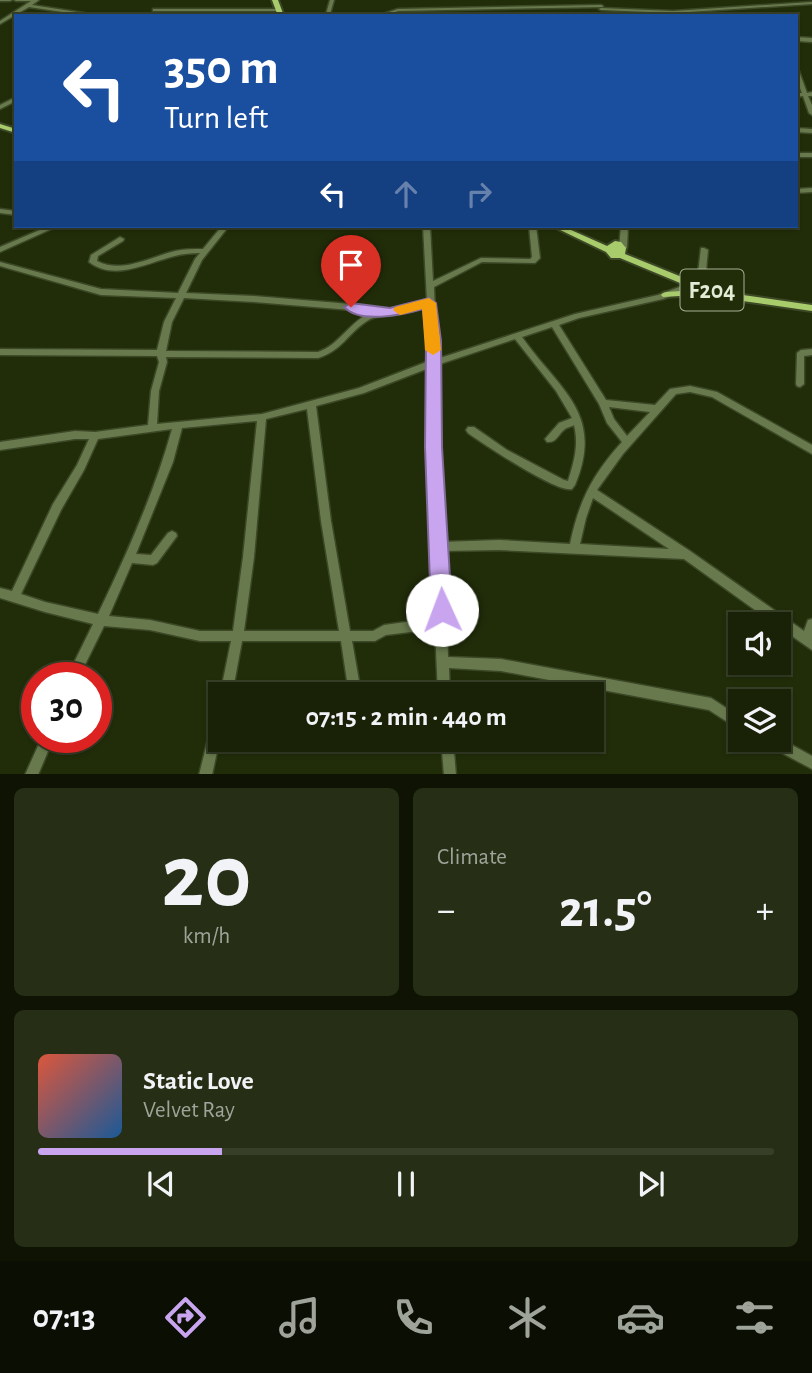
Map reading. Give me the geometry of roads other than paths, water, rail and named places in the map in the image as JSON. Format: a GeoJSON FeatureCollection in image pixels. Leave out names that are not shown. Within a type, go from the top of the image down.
{"type":"FeatureCollection","features":[{"type":"Feature","properties":{"kind":"main road"},"geometry":{"type":"LineString","coordinates":[[274,0],[279,14]]}},
{"type":"Feature","properties":{"kind":"main road","name":"F204"},"geometry":{"type":"LineString","coordinates":[[562,228],[715,291],[812,308]]}},
{"type":"Feature","properties":{"kind":"main road","name":"F204"},"geometry":{"type":"LineString","coordinates":[[575,228],[663,274],[742,292],[812,302]]}},
{"type":"Feature","properties":{"kind":"main road"},"geometry":{"type":"LineString","coordinates":[[663,274],[667,288],[663,296]]}},
{"type":"Feature","properties":{"kind":"main road"},"geometry":{"type":"LineString","coordinates":[[663,296],[715,291]]}},
{"type":"Feature","properties":{"kind":"street"},"geometry":{"type":"LineString","coordinates":[[0,0],[10,0]]}},
{"type":"Feature","properties":{"kind":"street"},"geometry":{"type":"LineString","coordinates":[[16,0],[36,0]]}},
{"type":"Feature","properties":{"kind":"street"},"geometry":{"type":"LineString","coordinates":[[15,14],[36,0]]}},
{"type":"Feature","properties":{"kind":"street"},"geometry":{"type":"LineString","coordinates":[[153,0],[155,13],[279,14],[328,14],[332,0]]}},
{"type":"Feature","properties":{"kind":"street"},"geometry":{"type":"LineString","coordinates":[[395,0],[398,13],[453,13],[537,3],[658,14],[765,3],[812,3]]}},
{"type":"Feature","properties":{"kind":"street"},"geometry":{"type":"LineString","coordinates":[[452,0],[453,13]]}},
{"type":"Feature","properties":{"kind":"street"},"geometry":{"type":"LineString","coordinates":[[504,0],[507,7]]}},
{"type":"Feature","properties":{"kind":"street"},"geometry":{"type":"LineString","coordinates":[[743,0],[748,6]]}},
{"type":"Feature","properties":{"kind":"street"},"geometry":{"type":"LineString","coordinates":[[29,6],[87,14]]}},
{"type":"Feature","properties":{"kind":"street"},"geometry":{"type":"LineString","coordinates":[[799,94],[812,94]]}},
{"type":"Feature","properties":{"kind":"street"},"geometry":{"type":"LineString","coordinates":[[799,94],[812,113]]}},
{"type":"Feature","properties":{"kind":"street"},"geometry":{"type":"LineString","coordinates":[[0,250],[50,228]]}},
{"type":"Feature","properties":{"kind":"street"},"geometry":{"type":"LineString","coordinates":[[152,429],[155,391],[163,362],[163,339],[180,294],[204,251],[223,228]]}},
{"type":"Feature","properties":{"kind":"street"},"geometry":{"type":"LineString","coordinates":[[426,228],[444,682]]}},
{"type":"Feature","properties":{"kind":"street"},"geometry":{"type":"LineString","coordinates":[[429,286],[481,260],[532,261],[536,258],[533,228]]}},
{"type":"Feature","properties":{"kind":"street"},"geometry":{"type":"LineString","coordinates":[[617,249],[623,228]]}},
{"type":"Feature","properties":{"kind":"street"},"geometry":{"type":"LineString","coordinates":[[120,239],[94,255],[93,262],[107,269],[119,268],[180,252],[204,251]]}},
{"type":"Feature","properties":{"kind":"street"},"geometry":{"type":"LineString","coordinates":[[0,446],[75,435],[95,436],[262,418],[311,405],[361,391],[433,363],[554,324],[600,310],[663,296],[697,283],[704,250]]}},
{"type":"Feature","properties":{"kind":"street"},"geometry":{"type":"LineString","coordinates":[[0,264],[101,292],[180,294],[331,305],[376,313],[390,313],[429,303]]}},
{"type":"Feature","properties":{"kind":"street"},"geometry":{"type":"LineString","coordinates":[[0,352],[326,354],[337,346],[351,328],[376,313]]}},
{"type":"Feature","properties":{"kind":"street"},"geometry":{"type":"LineString","coordinates":[[554,324],[603,403],[610,421],[628,443]]}},
{"type":"Feature","properties":{"kind":"street"},"geometry":{"type":"LineString","coordinates":[[471,430],[523,463],[562,484],[570,485],[582,447],[571,406],[559,386],[527,352],[517,336]]}},
{"type":"Feature","properties":{"kind":"street"},"geometry":{"type":"LineString","coordinates":[[800,384],[801,353],[812,352]]}},
{"type":"Feature","properties":{"kind":"street"},"geometry":{"type":"LineString","coordinates":[[574,548],[591,491],[614,456],[673,391],[679,388],[714,394],[812,450]]}},
{"type":"Feature","properties":{"kind":"street"},"geometry":{"type":"LineString","coordinates":[[603,403],[658,409]]}},
{"type":"Feature","properties":{"kind":"street"},"geometry":{"type":"LineString","coordinates":[[311,405],[330,544],[353,681]]}},
{"type":"Feature","properties":{"kind":"street"},"geometry":{"type":"LineString","coordinates":[[229,682],[239,638],[257,487],[262,418]]}},
{"type":"Feature","properties":{"kind":"street"},"geometry":{"type":"LineString","coordinates":[[550,439],[562,426],[576,421]]}},
{"type":"Feature","properties":{"kind":"street"},"geometry":{"type":"LineString","coordinates":[[80,662],[129,558],[168,462],[178,425]]}},
{"type":"Feature","properties":{"kind":"street"},"geometry":{"type":"LineString","coordinates":[[15,596],[57,507],[81,467],[95,436]]}},
{"type":"Feature","properties":{"kind":"street"},"geometry":{"type":"LineString","coordinates":[[591,491],[686,554],[809,642],[812,624]]}},
{"type":"Feature","properties":{"kind":"street"},"geometry":{"type":"LineString","coordinates":[[129,558],[153,560],[172,536]]}},
{"type":"Feature","properties":{"kind":"street"},"geometry":{"type":"LineString","coordinates":[[439,547],[499,545],[686,554]]}},
{"type":"Feature","properties":{"kind":"street"},"geometry":{"type":"LineString","coordinates":[[0,593],[100,620],[150,625],[200,636],[375,636],[383,630],[442,623]]}},
{"type":"Feature","properties":{"kind":"street"},"geometry":{"type":"LineString","coordinates":[[443,662],[501,665],[711,704],[728,716]]}},
{"type":"Feature","properties":{"kind":"street"},"geometry":{"type":"LineString","coordinates":[[205,774],[211,752]]}},
{"type":"Feature","properties":{"kind":"street"},"geometry":{"type":"LineString","coordinates":[[448,752],[450,774]]}},
{"type":"Feature","properties":{"kind":"street"},"geometry":{"type":"LineString","coordinates":[[791,752],[812,763]]}},
{"type":"Feature","properties":{"kind":"street"},"geometry":{"type":"LineString","coordinates":[[31,774],[41,753]]}}]}
